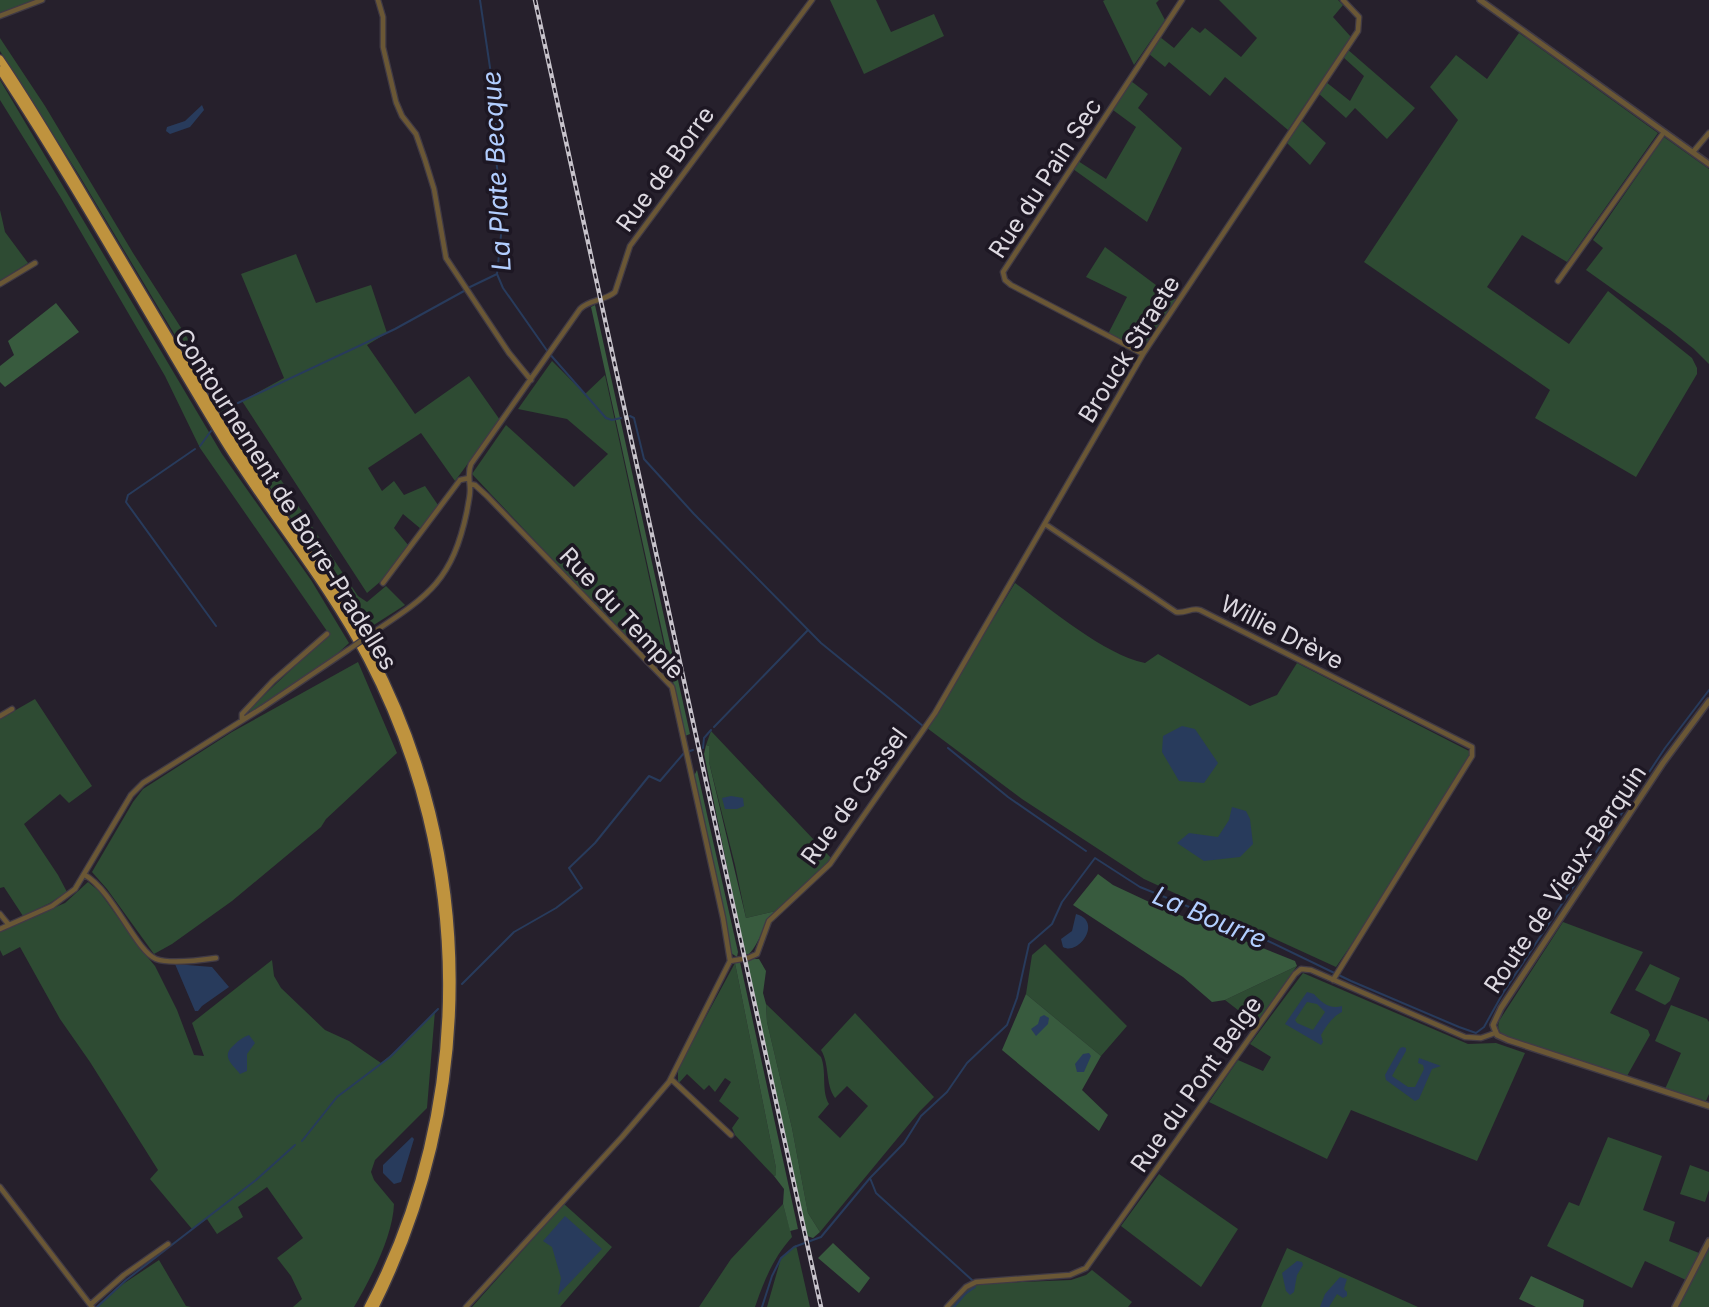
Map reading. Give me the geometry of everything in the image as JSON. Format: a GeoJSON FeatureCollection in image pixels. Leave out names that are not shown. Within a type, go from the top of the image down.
{"type":"FeatureCollection","features":[{"type":"Feature","properties":{"kind":"highway"},"geometry":{"type":"LineString","coordinates":[[0,59],[237,449],[354,622],[388,688],[426,789],[441,854],[450,920],[453,996],[450,1054],[442,1111],[427,1176],[402,1247],[375,1307]]}},
{"type":"Feature","properties":{"kind":"highway","name":"Contournement de Borre-Pradelles"},"geometry":{"type":"LineString","coordinates":[[0,70],[226,443],[355,637],[395,719],[419,790],[435,854],[444,920],[447,987],[443,1061],[434,1119],[416,1192],[396,1247],[368,1307]]}},
{"type":"Feature","properties":{"kind":"street"},"geometry":{"type":"LineString","coordinates":[[0,16],[42,0]]}},
{"type":"Feature","properties":{"kind":"street"},"geometry":{"type":"LineString","coordinates":[[378,0],[383,17],[383,47],[396,102],[402,116],[416,134],[425,160],[435,193],[446,258],[531,380]]}},
{"type":"Feature","properties":{"kind":"street","name":"Rue de Borre"},"geometry":{"type":"LineString","coordinates":[[469,478],[471,464],[584,305],[615,292],[630,246],[812,0]]}},
{"type":"Feature","properties":{"kind":"street","name":"Rue du Pain Sec"},"geometry":{"type":"LineString","coordinates":[[1143,354],[1013,286],[1005,281],[1003,274],[1004,268],[1182,0]]}},
{"type":"Feature","properties":{"kind":"street","name":"Brouck Straete"},"geometry":{"type":"LineString","coordinates":[[925,728],[1143,354],[1358,31],[1359,17],[1343,0]]}},
{"type":"Feature","properties":{"kind":"street"},"geometry":{"type":"LineString","coordinates":[[1480,0],[1709,164]]}},
{"type":"Feature","properties":{"kind":"street"},"geometry":{"type":"LineString","coordinates":[[1558,281],[1664,132]]}},
{"type":"Feature","properties":{"kind":"street"},"geometry":{"type":"LineString","coordinates":[[1693,152],[1709,133]]}},
{"type":"Feature","properties":{"kind":"street"},"geometry":{"type":"LineString","coordinates":[[0,284],[34,263]]}},
{"type":"Feature","properties":{"kind":"street"},"geometry":{"type":"LineString","coordinates":[[0,929],[63,899],[75,889],[138,787],[423,598],[444,575],[461,538],[469,499],[469,478],[460,480],[383,583]]}},
{"type":"Feature","properties":{"kind":"street","name":"Rue du Temple"},"geometry":{"type":"LineString","coordinates":[[470,485],[477,486],[672,687],[730,961]]}},
{"type":"Feature","properties":{"kind":"street","name":"Willie Drève"},"geometry":{"type":"LineString","coordinates":[[1045,524],[1175,611],[1182,613],[1200,610],[1469,745],[1473,750],[1472,756],[1355,948],[1334,978]]}},
{"type":"Feature","properties":{"kind":"street"},"geometry":{"type":"LineString","coordinates":[[242,720],[243,713],[263,691],[327,634]]}},
{"type":"Feature","properties":{"kind":"street","name":"Route de Vieux-Berquin"},"geometry":{"type":"LineString","coordinates":[[1709,701],[1667,757],[1501,1008],[1494,1023],[1495,1033],[1508,1040],[1709,1106]]}},
{"type":"Feature","properties":{"kind":"street"},"geometry":{"type":"LineString","coordinates":[[0,716],[12,709]]}},
{"type":"Feature","properties":{"kind":"street","name":"Rue de Cassel"},"geometry":{"type":"LineString","coordinates":[[730,961],[757,954],[769,921],[830,864],[925,728]]}},
{"type":"Feature","properties":{"kind":"street"},"geometry":{"type":"LineString","coordinates":[[85,875],[103,889],[143,947],[154,958],[216,958]]}},
{"type":"Feature","properties":{"kind":"street"},"geometry":{"type":"LineString","coordinates":[[0,914],[9,925]]}},
{"type":"Feature","properties":{"kind":"street"},"geometry":{"type":"LineString","coordinates":[[466,1307],[622,1137],[671,1079],[730,961]]}},
{"type":"Feature","properties":{"kind":"street","name":"Rue du Pont Belge"},"geometry":{"type":"LineString","coordinates":[[947,1307],[966,1287],[976,1282],[1070,1275],[1086,1268],[1295,974],[1301,970],[1308,969],[1334,978],[1465,1037],[1481,1038],[1495,1033]]}},
{"type":"Feature","properties":{"kind":"street"},"geometry":{"type":"LineString","coordinates":[[671,1079],[731,1135]]}},
{"type":"Feature","properties":{"kind":"street"},"geometry":{"type":"LineString","coordinates":[[0,1187],[91,1306],[124,1275],[167,1244]]}},
{"type":"Feature","properties":{"kind":"street"},"geometry":{"type":"LineString","coordinates":[[1675,1307],[1709,1241]]}},
{"type":"Feature","properties":{"kind":"green space"},"geometry":{"type":"Polygon","coordinates":[[[0,0],[37,0],[0,13],[0,0]]]}},
{"type":"Feature","properties":{"kind":"green space"},"geometry":{"type":"Polygon","coordinates":[[[830,0],[876,0],[891,32],[934,14],[944,36],[864,74],[830,0]]]}},
{"type":"Feature","properties":{"kind":"green space"},"geometry":{"type":"Polygon","coordinates":[[[1159,0],[1156,3],[1165,20],[1134,65],[1103,1],[1159,0]]]}},
{"type":"Feature","properties":{"kind":"green space"},"geometry":{"type":"Polygon","coordinates":[[[1219,0],[1338,0],[1343,5],[1333,17],[1351,37],[1288,130],[1225,77],[1210,96],[1169,62],[1165,67],[1149,54],[1160,37],[1174,48],[1192,27],[1200,33],[1205,28],[1241,57],[1257,38],[1219,0]]]}},
{"type":"Feature","properties":{"kind":"green space"},"geometry":{"type":"Polygon","coordinates":[[[1519,33],[1658,133],[1567,262],[1522,235],[1487,287],[1569,344],[1608,291],[1692,358],[1697,374],[1636,477],[1535,418],[1550,390],[1364,262],[1458,120],[1430,87],[1456,55],[1487,79],[1519,33]]]}},
{"type":"Feature","properties":{"kind":"green space"},"geometry":{"type":"Polygon","coordinates":[[[0,38],[45,106],[210,378],[234,409],[358,596],[367,602],[386,586],[405,605],[366,630],[233,432],[79,175],[0,51],[0,38]]]}},
{"type":"Feature","properties":{"kind":"green space"},"geometry":{"type":"Polygon","coordinates":[[[1347,49],[1415,108],[1387,139],[1355,108],[1346,118],[1318,93],[1326,82],[1350,101],[1364,76],[1343,57],[1347,49]]]}},
{"type":"Feature","properties":{"kind":"green space"},"geometry":{"type":"Polygon","coordinates":[[[0,80],[222,454],[311,580],[349,643],[251,712],[247,711],[329,634],[200,448],[165,376],[0,100],[0,80]]]}},
{"type":"Feature","properties":{"kind":"green space"},"geometry":{"type":"Polygon","coordinates":[[[1131,81],[1148,94],[1138,108],[1182,148],[1147,222],[1073,169],[1078,161],[1106,179],[1136,127],[1113,110],[1131,81]]]}},
{"type":"Feature","properties":{"kind":"green space"},"geometry":{"type":"Polygon","coordinates":[[[1301,120],[1326,143],[1310,165],[1287,143],[1301,120]]]}},
{"type":"Feature","properties":{"kind":"green space"},"geometry":{"type":"Polygon","coordinates":[[[1664,137],[1709,169],[1709,364],[1669,329],[1586,270],[1603,248],[1593,240],[1664,137]]]}},
{"type":"Feature","properties":{"kind":"green space"},"geometry":{"type":"Polygon","coordinates":[[[0,210],[5,232],[28,263],[0,281],[0,210]]]}},
{"type":"Feature","properties":{"kind":"green space"},"geometry":{"type":"Polygon","coordinates":[[[1105,247],[1176,300],[1141,350],[1108,334],[1127,297],[1086,277],[1105,247]]]}},
{"type":"Feature","properties":{"kind":"green space"},"geometry":{"type":"Polygon","coordinates":[[[296,254],[316,303],[371,285],[387,333],[367,345],[415,414],[469,376],[500,420],[455,481],[421,433],[368,468],[382,491],[394,481],[404,495],[425,486],[438,505],[421,529],[403,514],[394,528],[409,546],[381,581],[367,593],[242,401],[284,378],[241,274],[296,254]]]}},
{"type":"Feature","properties":{"kind":"green space"},"geometry":{"type":"Polygon","coordinates":[[[56,303],[79,332],[5,387],[0,382],[0,366],[14,355],[8,341],[56,303]]]}},
{"type":"Feature","properties":{"kind":"green space"},"geometry":{"type":"Polygon","coordinates":[[[595,305],[690,734],[685,736],[591,307],[595,305]]]}},
{"type":"Feature","properties":{"kind":"green space"},"geometry":{"type":"Polygon","coordinates":[[[552,361],[585,394],[605,375],[671,678],[602,612],[472,474],[506,425],[574,487],[608,454],[567,419],[518,409],[552,361]]]}},
{"type":"Feature","properties":{"kind":"green space"},"geometry":{"type":"Polygon","coordinates":[[[1015,583],[1095,641],[1112,650],[1145,663],[1158,654],[1250,706],[1277,695],[1297,663],[1469,751],[1470,754],[1336,967],[1144,879],[1022,799],[927,728],[1015,583]]]}},
{"type":"Feature","properties":{"kind":"green space"},"geometry":{"type":"Polygon","coordinates":[[[358,662],[397,753],[326,819],[321,827],[232,901],[154,954],[92,872],[133,802],[143,789],[232,732],[358,662]]]}},
{"type":"Feature","properties":{"kind":"green space"},"geometry":{"type":"Polygon","coordinates":[[[35,699],[92,786],[69,803],[60,794],[24,824],[67,892],[23,916],[4,887],[0,888],[0,719],[35,699]]]}},
{"type":"Feature","properties":{"kind":"green space"},"geometry":{"type":"Polygon","coordinates":[[[711,731],[832,859],[791,900],[776,911],[746,918],[709,762],[709,746],[706,745],[711,731]]]}},
{"type":"Feature","properties":{"kind":"green space"},"geometry":{"type":"Polygon","coordinates":[[[706,745],[709,746],[709,762],[746,918],[776,911],[749,954],[745,954],[704,754],[706,745]]]}},
{"type":"Feature","properties":{"kind":"green space"},"geometry":{"type":"Polygon","coordinates":[[[697,770],[737,957],[731,953],[694,776],[697,770]]]}},
{"type":"Feature","properties":{"kind":"green space"},"geometry":{"type":"Polygon","coordinates":[[[1098,874],[1113,885],[1162,908],[1295,961],[1297,966],[1225,1000],[1212,1002],[1183,977],[1073,905],[1098,874]]]}},
{"type":"Feature","properties":{"kind":"green space"},"geometry":{"type":"Polygon","coordinates":[[[88,882],[99,891],[155,966],[177,1010],[194,1055],[204,1056],[192,1023],[272,960],[274,976],[281,988],[325,1030],[349,1041],[381,1063],[405,1043],[435,1011],[427,1108],[375,1160],[371,1172],[374,1180],[394,1204],[393,1217],[380,1257],[354,1307],[293,1307],[302,1299],[291,1276],[277,1258],[303,1238],[267,1187],[238,1207],[243,1217],[217,1234],[207,1219],[192,1229],[150,1179],[158,1170],[60,1019],[20,947],[3,956],[0,950],[0,931],[65,903],[88,882]]]}},
{"type":"Feature","properties":{"kind":"green space"},"geometry":{"type":"Polygon","coordinates":[[[1563,922],[1643,952],[1610,1013],[1648,1030],[1650,1035],[1627,1076],[1506,1037],[1499,1030],[1499,1021],[1563,922]]]}},
{"type":"Feature","properties":{"kind":"green space"},"geometry":{"type":"Polygon","coordinates":[[[1045,944],[1127,1026],[1101,1056],[1026,994],[1032,955],[1045,944]]]}},
{"type":"Feature","properties":{"kind":"green space"},"geometry":{"type":"Polygon","coordinates":[[[759,959],[766,971],[763,993],[767,1022],[792,1128],[808,1213],[820,1232],[813,1238],[807,1236],[747,961],[759,959]]]}},
{"type":"Feature","properties":{"kind":"green space"},"geometry":{"type":"Polygon","coordinates":[[[740,962],[798,1229],[790,1231],[783,1204],[784,1189],[774,1176],[776,1168],[735,963],[740,962]]]}},
{"type":"Feature","properties":{"kind":"green space"},"geometry":{"type":"Polygon","coordinates":[[[735,963],[776,1168],[774,1176],[735,1135],[732,1128],[739,1118],[719,1101],[731,1082],[725,1078],[715,1092],[709,1085],[704,1090],[687,1074],[678,1084],[678,1070],[684,1057],[735,963]]]}},
{"type":"Feature","properties":{"kind":"green space"},"geometry":{"type":"Polygon","coordinates":[[[1650,964],[1680,978],[1670,1001],[1665,1005],[1635,990],[1650,964]]]}},
{"type":"Feature","properties":{"kind":"green space"},"geometry":{"type":"Polygon","coordinates":[[[1297,966],[1256,1024],[1225,1000],[1297,966]]]}},
{"type":"Feature","properties":{"kind":"green space"},"geometry":{"type":"Polygon","coordinates":[[[1303,973],[1468,1044],[1496,1043],[1525,1053],[1477,1161],[1351,1110],[1327,1159],[1209,1102],[1238,1060],[1263,1071],[1271,1057],[1250,1044],[1303,973]]]}},
{"type":"Feature","properties":{"kind":"green space"},"geometry":{"type":"Polygon","coordinates":[[[1026,994],[1101,1056],[1082,1090],[1108,1115],[1099,1131],[1002,1050],[1026,994]]]}},
{"type":"Feature","properties":{"kind":"green space"},"geometry":{"type":"Polygon","coordinates":[[[766,1004],[821,1057],[829,1104],[818,1117],[840,1138],[868,1106],[847,1086],[835,1098],[821,1050],[855,1013],[934,1097],[820,1232],[808,1213],[792,1128],[767,1022],[766,1004]]]}},
{"type":"Feature","properties":{"kind":"green space"},"geometry":{"type":"Polygon","coordinates":[[[1671,1005],[1709,1022],[1709,1094],[1706,1101],[1665,1089],[1681,1053],[1655,1041],[1671,1005]]]}},
{"type":"Feature","properties":{"kind":"green space"},"geometry":{"type":"Polygon","coordinates":[[[1608,1137],[1662,1156],[1643,1210],[1675,1222],[1669,1241],[1699,1253],[1686,1280],[1645,1261],[1632,1288],[1547,1246],[1569,1202],[1579,1206],[1608,1137]]]}},
{"type":"Feature","properties":{"kind":"green space"},"geometry":{"type":"Polygon","coordinates":[[[1690,1165],[1709,1172],[1709,1190],[1705,1202],[1680,1194],[1690,1165]]]}},
{"type":"Feature","properties":{"kind":"green space"},"geometry":{"type":"Polygon","coordinates":[[[1159,1174],[1238,1229],[1201,1287],[1121,1226],[1159,1174]]]}},
{"type":"Feature","properties":{"kind":"green space"},"geometry":{"type":"Polygon","coordinates":[[[564,1204],[612,1247],[560,1307],[472,1307],[564,1204]]]}},
{"type":"Feature","properties":{"kind":"green space"},"geometry":{"type":"Polygon","coordinates":[[[783,1204],[792,1237],[770,1270],[755,1307],[699,1307],[731,1259],[783,1204]]]}},
{"type":"Feature","properties":{"kind":"green space"},"geometry":{"type":"Polygon","coordinates":[[[833,1243],[870,1278],[859,1293],[818,1258],[833,1243]]]}},
{"type":"Feature","properties":{"kind":"green space"},"geometry":{"type":"Polygon","coordinates":[[[796,1245],[810,1307],[767,1307],[781,1258],[796,1245]]]}},
{"type":"Feature","properties":{"kind":"green space"},"geometry":{"type":"Polygon","coordinates":[[[1709,1245],[1709,1307],[1677,1307],[1709,1245]]]}},
{"type":"Feature","properties":{"kind":"green space"},"geometry":{"type":"Polygon","coordinates":[[[1287,1248],[1418,1307],[1261,1307],[1287,1248]]]}},
{"type":"Feature","properties":{"kind":"green space"},"geometry":{"type":"Polygon","coordinates":[[[159,1260],[186,1306],[191,1307],[97,1307],[123,1284],[159,1260]]]}},
{"type":"Feature","properties":{"kind":"green space"},"geometry":{"type":"Polygon","coordinates":[[[1092,1270],[1132,1302],[1128,1307],[951,1307],[967,1290],[978,1284],[1071,1280],[1092,1270]]]}},
{"type":"Feature","properties":{"kind":"green space"},"geometry":{"type":"Polygon","coordinates":[[[1531,1276],[1584,1300],[1583,1307],[1536,1307],[1519,1299],[1531,1276]]]}},
{"type":"Feature","properties":{"kind":"water"},"geometry":{"type":"Polygon","coordinates":[[[202,105],[204,110],[190,127],[170,134],[166,131],[167,127],[185,121],[202,105]]]}},
{"type":"Feature","properties":{"kind":"water"},"geometry":{"type":"Polygon","coordinates":[[[1182,726],[1195,729],[1218,763],[1204,783],[1179,781],[1162,752],[1163,736],[1182,726]]]}},
{"type":"Feature","properties":{"kind":"water"},"geometry":{"type":"Polygon","coordinates":[[[722,798],[743,798],[744,806],[725,809],[722,798]]]}},
{"type":"Feature","properties":{"kind":"water"},"geometry":{"type":"Polygon","coordinates":[[[1232,807],[1246,811],[1250,819],[1253,844],[1240,857],[1204,861],[1177,843],[1189,833],[1218,837],[1229,820],[1232,807]]]}},
{"type":"Feature","properties":{"kind":"water"},"geometry":{"type":"Polygon","coordinates":[[[1076,914],[1088,923],[1086,937],[1076,947],[1063,947],[1061,939],[1072,931],[1076,914]]]}},
{"type":"Feature","properties":{"kind":"water"},"geometry":{"type":"Polygon","coordinates":[[[175,964],[212,967],[229,987],[195,1011],[175,964]]]}},
{"type":"Feature","properties":{"kind":"water"},"geometry":{"type":"Polygon","coordinates":[[[1307,992],[1330,1006],[1342,1006],[1342,1012],[1321,1035],[1321,1045],[1285,1024],[1307,992]],[[1307,1002],[1295,1020],[1297,1023],[1313,1030],[1325,1012],[1317,1004],[1307,1002]]]}},
{"type":"Feature","properties":{"kind":"water"},"geometry":{"type":"Polygon","coordinates":[[[1044,1015],[1049,1018],[1048,1024],[1036,1036],[1031,1029],[1044,1015]]]}},
{"type":"Feature","properties":{"kind":"water"},"geometry":{"type":"Polygon","coordinates":[[[249,1035],[255,1043],[247,1054],[247,1071],[240,1074],[229,1059],[228,1053],[249,1035]]]}},
{"type":"Feature","properties":{"kind":"water"},"geometry":{"type":"Polygon","coordinates":[[[1403,1047],[1406,1051],[1392,1076],[1408,1087],[1415,1087],[1424,1069],[1423,1065],[1418,1063],[1419,1058],[1441,1066],[1432,1069],[1419,1099],[1415,1101],[1386,1080],[1385,1075],[1403,1047]]]}},
{"type":"Feature","properties":{"kind":"water"},"geometry":{"type":"Polygon","coordinates":[[[1089,1053],[1091,1056],[1084,1072],[1077,1072],[1075,1064],[1083,1054],[1089,1053]]]}},
{"type":"Feature","properties":{"kind":"water"},"geometry":{"type":"Polygon","coordinates":[[[412,1137],[414,1139],[401,1182],[394,1184],[383,1173],[383,1165],[412,1137]]]}},
{"type":"Feature","properties":{"kind":"water"},"geometry":{"type":"Polygon","coordinates":[[[565,1216],[602,1249],[558,1295],[561,1278],[552,1247],[543,1241],[565,1216]]]}},
{"type":"Feature","properties":{"kind":"water"},"geometry":{"type":"Polygon","coordinates":[[[1297,1261],[1303,1265],[1297,1275],[1294,1292],[1290,1295],[1286,1291],[1282,1273],[1297,1261]]]}},
{"type":"Feature","properties":{"kind":"water"},"geometry":{"type":"Polygon","coordinates":[[[1340,1277],[1347,1279],[1344,1289],[1347,1296],[1343,1298],[1337,1294],[1329,1307],[1320,1307],[1325,1294],[1340,1277]]]}},
{"type":"Feature","properties":{"kind":"waterway","name":"La Plate Becque"},"geometry":{"type":"LineString","coordinates":[[480,0],[496,108],[496,159],[503,216],[497,274],[503,288],[548,352],[606,418],[621,418]]}},
{"type":"Feature","properties":{"kind":"waterway"},"geometry":{"type":"LineString","coordinates":[[470,287],[497,274]]}},
{"type":"Feature","properties":{"kind":"waterway"},"geometry":{"type":"LineString","coordinates":[[238,403],[395,329],[464,291]]}},
{"type":"Feature","properties":{"kind":"waterway"},"geometry":{"type":"LineString","coordinates":[[223,412],[233,405]]}},
{"type":"Feature","properties":{"kind":"waterway","name":"La Plate Becque"},"geometry":{"type":"LineString","coordinates":[[630,416],[634,418],[644,459],[694,514],[821,643],[923,726]]}},
{"type":"Feature","properties":{"kind":"waterway"},"geometry":{"type":"LineString","coordinates":[[200,446],[211,431]]}},
{"type":"Feature","properties":{"kind":"waterway"},"geometry":{"type":"LineString","coordinates":[[195,449],[128,495],[126,502],[216,626]]}},
{"type":"Feature","properties":{"kind":"waterway"},"geometry":{"type":"LineString","coordinates":[[714,727],[808,630]]}},
{"type":"Feature","properties":{"kind":"waterway","name":"La Bourre"},"geometry":{"type":"LineString","coordinates":[[762,1307],[781,1258],[794,1247],[821,1237],[870,1178],[904,1143],[921,1116],[947,1092],[967,1063],[1007,1025],[1017,998],[1029,944],[1052,924],[1062,902],[1095,858],[1140,887],[1241,928],[1351,981],[1476,1033],[1484,1027],[1503,993],[1665,748],[1709,690]]}},
{"type":"Feature","properties":{"kind":"waterway"},"geometry":{"type":"LineString","coordinates":[[703,748],[704,738],[711,730]]}},
{"type":"Feature","properties":{"kind":"waterway"},"geometry":{"type":"LineString","coordinates":[[948,748],[1008,797],[1086,851]]}},
{"type":"Feature","properties":{"kind":"waterway"},"geometry":{"type":"LineString","coordinates":[[462,984],[514,932],[556,908],[582,888],[569,868],[595,843],[649,776],[660,781],[684,753]]}},
{"type":"Feature","properties":{"kind":"waterway"},"geometry":{"type":"LineString","coordinates":[[302,1141],[337,1097],[390,1057],[438,1009]]}},
{"type":"Feature","properties":{"kind":"waterway"},"geometry":{"type":"LineString","coordinates":[[97,1307],[125,1281],[256,1180],[295,1145]]}},
{"type":"Feature","properties":{"kind":"waterway"},"geometry":{"type":"LineString","coordinates":[[870,1178],[876,1193],[972,1280]]}},
{"type":"Feature","properties":{"kind":"waterway"},"geometry":{"type":"LineString","coordinates":[[954,1307],[975,1287]]}},
{"type":"Feature","properties":{"kind":"railway"},"geometry":{"type":"LineString","coordinates":[[535,0],[821,1307]]}}]}
